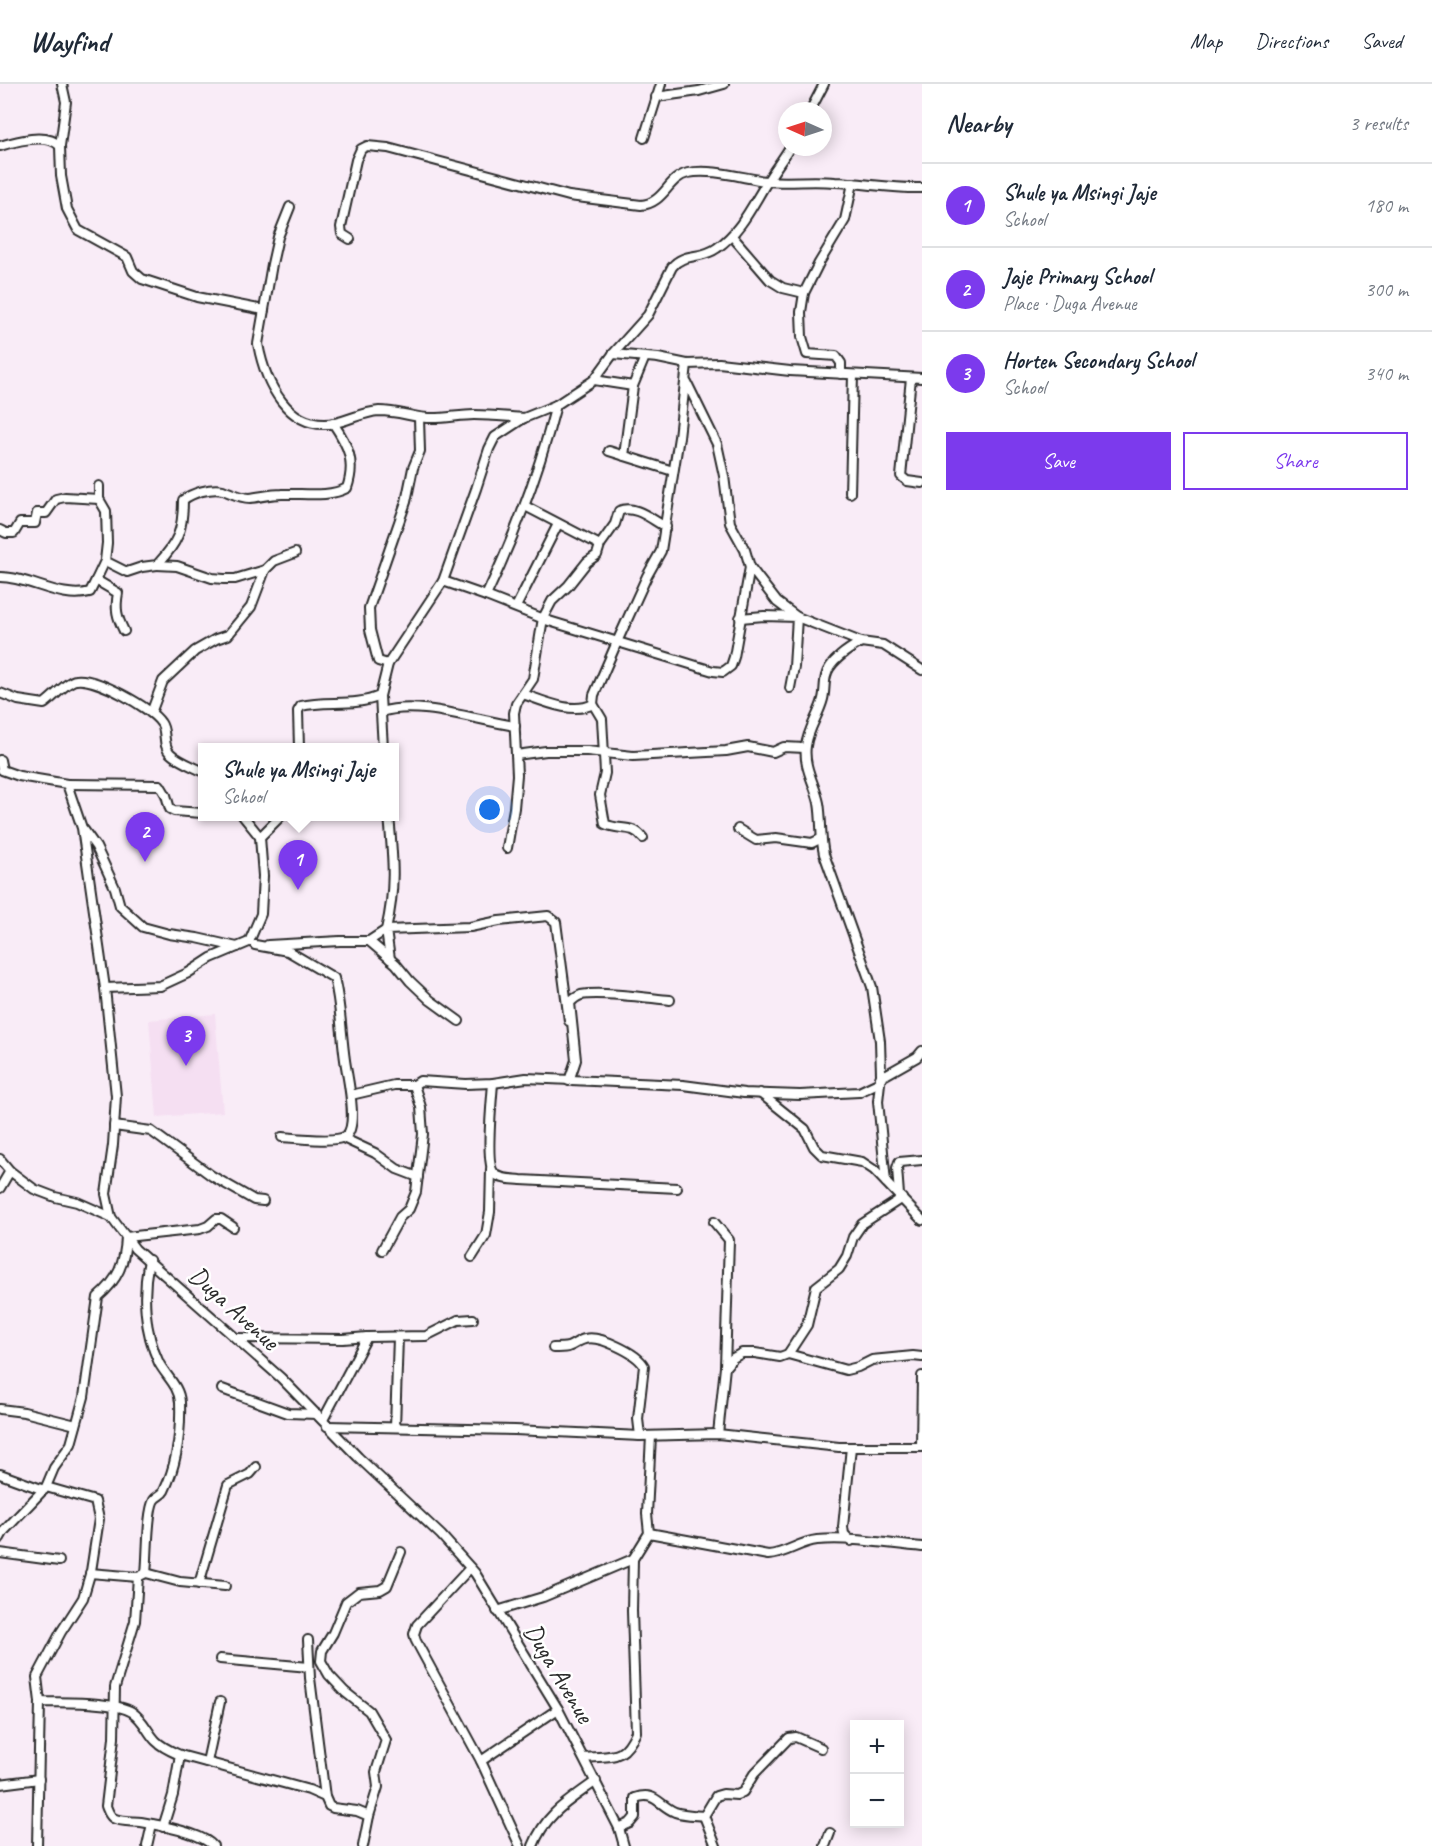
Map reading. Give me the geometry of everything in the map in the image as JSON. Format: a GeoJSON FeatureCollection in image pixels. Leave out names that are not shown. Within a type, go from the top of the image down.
{"type":"FeatureCollection","features":[{"type":"Feature","properties":{"kind":"street"},"geometry":{"type":"LineString","coordinates":[[62,84],[66,102],[60,146],[61,176],[67,210],[78,230],[126,257],[133,270],[142,279],[197,297],[264,310]]}},
{"type":"Feature","properties":{"kind":"street"},"geometry":{"type":"LineString","coordinates":[[644,138],[661,84]]}},
{"type":"Feature","properties":{"kind":"street"},"geometry":{"type":"LineString","coordinates":[[656,97],[699,91],[724,84]]}},
{"type":"Feature","properties":{"kind":"street"},"geometry":{"type":"LineString","coordinates":[[815,102],[824,84]]}},
{"type":"Feature","properties":{"kind":"street"},"geometry":{"type":"LineString","coordinates":[[0,146],[13,142],[44,139],[56,141],[60,146]]}},
{"type":"Feature","properties":{"kind":"street"},"geometry":{"type":"LineString","coordinates":[[350,240],[342,234],[341,227],[356,160],[361,149],[367,146],[388,148],[569,196],[640,205],[650,204],[678,177],[701,172],[768,181],[853,183],[922,189]]}},
{"type":"Feature","properties":{"kind":"street"},"geometry":{"type":"LineString","coordinates":[[383,743],[380,696],[388,664],[443,582],[489,448],[495,437],[524,418],[556,405],[594,380],[613,354],[648,315],[677,260],[685,257],[700,257],[715,250],[732,236],[747,218],[784,156]]}},
{"type":"Feature","properties":{"kind":"street"},"geometry":{"type":"LineString","coordinates":[[841,374],[841,363],[836,356],[811,356],[804,350],[801,312],[804,293],[823,255],[845,220],[853,183]]}},
{"type":"Feature","properties":{"kind":"street"},"geometry":{"type":"LineString","coordinates":[[290,207],[278,237],[258,344],[261,357],[280,402],[292,413],[309,423],[333,423],[377,411],[405,413],[419,418],[473,415],[524,418]]}},
{"type":"Feature","properties":{"kind":"street"},"geometry":{"type":"LineString","coordinates":[[732,236],[770,280],[783,288],[804,293]]}},
{"type":"Feature","properties":{"kind":"street"},"geometry":{"type":"LineString","coordinates":[[613,354],[687,364],[739,364],[790,371],[922,378]]}},
{"type":"Feature","properties":{"kind":"street"},"geometry":{"type":"LineString","coordinates":[[624,456],[633,386],[645,357]]}},
{"type":"Feature","properties":{"kind":"street"},"geometry":{"type":"LineString","coordinates":[[643,838],[638,831],[612,828],[605,824],[600,795],[605,773],[602,719],[593,705],[594,694],[647,576],[661,551],[687,364]]}},
{"type":"Feature","properties":{"kind":"street"},"geometry":{"type":"LineString","coordinates":[[850,493],[853,375]]}},
{"type":"Feature","properties":{"kind":"street"},"geometry":{"type":"LineString","coordinates":[[911,378],[901,476],[907,481],[922,483]]}},
{"type":"Feature","properties":{"kind":"street"},"geometry":{"type":"LineString","coordinates":[[594,380],[633,386]]}},
{"type":"Feature","properties":{"kind":"street"},"geometry":{"type":"LineString","coordinates":[[686,382],[717,444],[730,523],[745,550],[750,567],[777,602],[797,616],[861,642],[884,645],[922,670]]}},
{"type":"Feature","properties":{"kind":"street"},"geometry":{"type":"LineString","coordinates":[[486,596],[512,542],[548,440],[556,405]]}},
{"type":"Feature","properties":{"kind":"street"},"geometry":{"type":"LineString","coordinates":[[388,664],[378,662],[370,630],[369,608],[406,502],[413,468],[420,451],[419,418]]}},
{"type":"Feature","properties":{"kind":"street"},"geometry":{"type":"LineString","coordinates":[[157,564],[181,530],[183,500],[189,495],[221,490],[248,498],[281,494],[325,493],[347,488],[352,474],[350,455],[333,423]]}},
{"type":"Feature","properties":{"kind":"street"},"geometry":{"type":"LineString","coordinates":[[609,451],[673,471]]}},
{"type":"Feature","properties":{"kind":"street"},"geometry":{"type":"LineString","coordinates":[[0,577],[14,578],[47,588],[83,594],[90,592],[105,561],[107,543],[106,511],[99,499],[99,486]]}},
{"type":"Feature","properties":{"kind":"street"},"geometry":{"type":"LineString","coordinates":[[0,530],[14,533],[20,523],[35,523],[37,513],[46,513],[56,499],[65,497],[99,499]]}},
{"type":"Feature","properties":{"kind":"street"},"geometry":{"type":"LineString","coordinates":[[525,506],[600,545]]}},
{"type":"Feature","properties":{"kind":"street"},"geometry":{"type":"LineString","coordinates":[[507,848],[514,808],[516,704],[533,679],[543,618],[552,601],[568,586],[587,562],[593,559],[600,545],[610,533],[620,511],[637,510],[666,527]]}},
{"type":"Feature","properties":{"kind":"street"},"geometry":{"type":"LineString","coordinates":[[516,607],[558,524]]}},
{"type":"Feature","properties":{"kind":"street"},"geometry":{"type":"LineString","coordinates":[[151,713],[163,681],[195,651],[228,635],[251,607],[265,570],[274,561],[295,553]]}},
{"type":"Feature","properties":{"kind":"street"},"geometry":{"type":"LineString","coordinates":[[105,561],[127,572],[157,564],[177,566],[212,578],[225,579],[235,579],[252,572],[265,570]]}},
{"type":"Feature","properties":{"kind":"street"},"geometry":{"type":"LineString","coordinates":[[443,582],[617,642],[723,672],[730,666],[734,657],[750,567]]}},
{"type":"Feature","properties":{"kind":"street"},"geometry":{"type":"LineString","coordinates":[[96,580],[118,593],[115,608],[124,631]]}},
{"type":"Feature","properties":{"kind":"street"},"geometry":{"type":"LineString","coordinates":[[740,618],[764,615],[797,616]]}},
{"type":"Feature","properties":{"kind":"street"},"geometry":{"type":"LineString","coordinates":[[790,688],[794,667],[797,616]]}},
{"type":"Feature","properties":{"kind":"street"},"geometry":{"type":"LineString","coordinates":[[861,642],[842,653],[826,674],[823,700],[805,748],[808,772],[815,784],[821,818],[820,839],[872,987],[880,1041],[878,1101],[886,1182]]}},
{"type":"Feature","properties":{"kind":"street"},"geometry":{"type":"LineString","coordinates":[[0,693],[18,700],[44,705],[75,680],[90,680],[113,689],[151,713],[162,724],[169,753],[198,769]]}},
{"type":"Feature","properties":{"kind":"street"},"geometry":{"type":"LineString","coordinates":[[523,694],[554,705],[587,708],[593,705]]}},
{"type":"Feature","properties":{"kind":"street"},"geometry":{"type":"LineString","coordinates":[[299,743],[298,711],[301,706],[327,702],[369,701],[380,696]]}},
{"type":"Feature","properties":{"kind":"street"},"geometry":{"type":"LineString","coordinates":[[381,712],[393,708],[417,708],[514,726]]}},
{"type":"Feature","properties":{"kind":"street"},"geometry":{"type":"LineString","coordinates":[[516,755],[546,752],[604,752],[633,756],[726,751],[748,747],[774,752],[784,747],[805,748]]}},
{"type":"Feature","properties":{"kind":"street"},"geometry":{"type":"LineString","coordinates":[[0,760],[2,770],[10,773],[67,784],[160,785],[170,809],[198,813]]}},
{"type":"Feature","properties":{"kind":"street","name":"Duga Avenue"},"geometry":{"type":"LineString","coordinates":[[67,784],[82,828],[105,988],[116,1096],[106,1194],[111,1217],[135,1249],[281,1378],[441,1535],[470,1568],[558,1709],[619,1828],[624,1846]]}},
{"type":"Feature","properties":{"kind":"street"},"geometry":{"type":"LineString","coordinates":[[247,821],[260,837],[263,876],[261,914],[252,944]]}},
{"type":"Feature","properties":{"kind":"street"},"geometry":{"type":"LineString","coordinates":[[260,837],[276,821]]}},
{"type":"Feature","properties":{"kind":"street"},"geometry":{"type":"LineString","coordinates":[[389,821],[394,870],[386,930],[390,958]]}},
{"type":"Feature","properties":{"kind":"street"},"geometry":{"type":"LineString","coordinates":[[82,828],[96,847],[115,888],[120,906],[143,927],[238,947]]}},
{"type":"Feature","properties":{"kind":"street"},"geometry":{"type":"LineString","coordinates":[[738,829],[756,840],[776,838],[812,843],[820,839]]}},
{"type":"Feature","properties":{"kind":"street"},"geometry":{"type":"LineString","coordinates":[[105,988],[160,986],[188,973],[211,958],[252,944],[369,941],[386,930],[470,927],[499,921],[548,916],[556,922],[569,1021]]}},
{"type":"Feature","properties":{"kind":"street"},"geometry":{"type":"LineString","coordinates":[[369,941],[390,958],[430,1000],[459,1021]]}},
{"type":"Feature","properties":{"kind":"street"},"geometry":{"type":"LineString","coordinates":[[252,944],[288,951],[334,978],[339,999],[351,1095],[351,1125],[349,1134],[343,1138]]}},
{"type":"Feature","properties":{"kind":"street"},"geometry":{"type":"LineString","coordinates":[[569,1081],[576,1060],[571,1009],[573,999],[598,994],[670,1000]]}},
{"type":"Feature","properties":{"kind":"street"},"geometry":{"type":"LineString","coordinates":[[351,1095],[420,1081],[466,1084],[526,1078],[683,1085],[800,1095],[859,1092],[922,1052]]}},
{"type":"Feature","properties":{"kind":"street"},"geometry":{"type":"LineString","coordinates":[[472,1257],[486,1235],[490,1212],[493,1083]]}},
{"type":"Feature","properties":{"kind":"street"},"geometry":{"type":"LineString","coordinates":[[382,1250],[400,1217],[410,1209],[416,1192],[423,1134],[421,1107],[414,1084]]}},
{"type":"Feature","properties":{"kind":"street"},"geometry":{"type":"LineString","coordinates":[[760,1093],[805,1129],[814,1147],[822,1155],[862,1162],[874,1170],[922,1220]]}},
{"type":"Feature","properties":{"kind":"street"},"geometry":{"type":"LineString","coordinates":[[114,1126],[151,1131],[212,1176],[247,1196],[263,1201]]}},
{"type":"Feature","properties":{"kind":"street"},"geometry":{"type":"LineString","coordinates":[[282,1137],[343,1138],[375,1153],[397,1169],[418,1177]]}},
{"type":"Feature","properties":{"kind":"street"},"geometry":{"type":"LineString","coordinates":[[0,1159],[10,1171],[34,1189],[77,1202],[111,1217]]}},
{"type":"Feature","properties":{"kind":"street"},"geometry":{"type":"LineString","coordinates":[[900,1197],[897,1173],[899,1162],[922,1160]]}},
{"type":"Feature","properties":{"kind":"street"},"geometry":{"type":"LineString","coordinates":[[491,1169],[500,1177],[521,1180],[677,1188]]}},
{"type":"Feature","properties":{"kind":"street"},"geometry":{"type":"LineString","coordinates":[[0,1188],[10,1171]]}},
{"type":"Feature","properties":{"kind":"street"},"geometry":{"type":"LineString","coordinates":[[788,1354],[807,1325],[816,1287],[839,1269],[847,1256],[853,1237],[862,1224],[900,1197]]}},
{"type":"Feature","properties":{"kind":"street"},"geometry":{"type":"LineString","coordinates":[[0,1538],[45,1489],[54,1468],[71,1444],[84,1397],[98,1297],[111,1286],[121,1267],[126,1237],[200,1228],[208,1226],[216,1219],[221,1219],[233,1227]]}},
{"type":"Feature","properties":{"kind":"street"},"geometry":{"type":"LineString","coordinates":[[714,1222],[729,1240],[725,1366],[718,1434]]}},
{"type":"Feature","properties":{"kind":"street"},"geometry":{"type":"LineString","coordinates":[[149,1260],[145,1279],[145,1307],[151,1343],[160,1365],[180,1393],[176,1460],[163,1493],[154,1500],[135,1622],[115,1687],[116,1706],[106,1806],[108,1813],[114,1819],[152,1824],[207,1840],[213,1846]]}},
{"type":"Feature","properties":{"kind":"street"},"geometry":{"type":"LineString","coordinates":[[236,1338],[344,1339],[426,1336],[458,1320],[473,1319]]}},
{"type":"Feature","properties":{"kind":"street"},"geometry":{"type":"LineString","coordinates":[[323,1420],[367,1337]]}},
{"type":"Feature","properties":{"kind":"street"},"geometry":{"type":"LineString","coordinates":[[395,1427],[398,1338]]}},
{"type":"Feature","properties":{"kind":"street"},"geometry":{"type":"LineString","coordinates":[[553,1348],[568,1347],[583,1339],[592,1338],[622,1348],[641,1361],[644,1366],[638,1419],[640,1436]]}},
{"type":"Feature","properties":{"kind":"street"},"geometry":{"type":"LineString","coordinates":[[725,1366],[742,1353],[780,1357],[788,1354],[846,1370],[872,1360],[922,1357]]}},
{"type":"Feature","properties":{"kind":"street"},"geometry":{"type":"LineString","coordinates":[[222,1389],[288,1413],[323,1420],[395,1427],[640,1436],[718,1434],[851,1447],[921,1447],[922,1376]]}},
{"type":"Feature","properties":{"kind":"street"},"geometry":{"type":"LineString","coordinates":[[0,1409],[24,1412],[76,1425]]}},
{"type":"Feature","properties":{"kind":"street"},"geometry":{"type":"LineString","coordinates":[[584,1758],[621,1754],[630,1746],[636,1731],[632,1611],[633,1559],[649,1533],[647,1504],[651,1436]]}},
{"type":"Feature","properties":{"kind":"street"},"geometry":{"type":"LineString","coordinates":[[851,1447],[843,1527],[844,1534],[851,1541]]}},
{"type":"Feature","properties":{"kind":"street"},"geometry":{"type":"LineString","coordinates":[[199,1584],[228,1485],[250,1474],[256,1467]]}},
{"type":"Feature","properties":{"kind":"street"},"geometry":{"type":"LineString","coordinates":[[0,1474],[45,1489],[95,1501],[99,1520],[90,1573],[83,1598],[61,1632],[37,1677],[40,1702],[37,1846]]}},
{"type":"Feature","properties":{"kind":"street"},"geometry":{"type":"LineString","coordinates":[[649,1533],[768,1555],[780,1555],[795,1546],[817,1540],[922,1547]]}},
{"type":"Feature","properties":{"kind":"street"},"geometry":{"type":"LineString","coordinates":[[363,1846],[378,1787],[376,1772],[386,1740],[369,1711],[328,1675],[321,1660],[322,1652],[346,1602],[358,1592],[380,1590],[387,1586],[401,1552]]}},
{"type":"Feature","properties":{"kind":"street"},"geometry":{"type":"LineString","coordinates":[[0,1553],[59,1561]]}},
{"type":"Feature","properties":{"kind":"street"},"geometry":{"type":"LineString","coordinates":[[497,1611],[543,1597],[633,1559]]}},
{"type":"Feature","properties":{"kind":"street"},"geometry":{"type":"LineString","coordinates":[[470,1568],[417,1624],[414,1634],[481,1761],[520,1846]]}},
{"type":"Feature","properties":{"kind":"street"},"geometry":{"type":"LineString","coordinates":[[90,1573],[142,1575],[180,1582],[225,1586]]}},
{"type":"Feature","properties":{"kind":"street"},"geometry":{"type":"LineString","coordinates":[[308,1640],[309,1667],[325,1797],[329,1806],[333,1808],[357,1811],[369,1816]]}},
{"type":"Feature","properties":{"kind":"street"},"geometry":{"type":"LineString","coordinates":[[220,1659],[309,1667]]}},
{"type":"Feature","properties":{"kind":"street"},"geometry":{"type":"LineString","coordinates":[[40,1702],[116,1706],[131,1712],[145,1723],[154,1739],[165,1749],[309,1790],[325,1797]]}},
{"type":"Feature","properties":{"kind":"street"},"geometry":{"type":"LineString","coordinates":[[207,1762],[220,1702]]}},
{"type":"Feature","properties":{"kind":"street"},"geometry":{"type":"LineString","coordinates":[[481,1761],[558,1709]]}},
{"type":"Feature","properties":{"kind":"street"},"geometry":{"type":"LineString","coordinates":[[704,1816],[716,1796],[737,1795],[743,1792],[754,1774],[789,1738],[796,1737],[821,1748]]}},
{"type":"Feature","properties":{"kind":"street"},"geometry":{"type":"LineString","coordinates":[[163,1827],[173,1795],[180,1755]]}},
{"type":"Feature","properties":{"kind":"street"},"geometry":{"type":"LineString","coordinates":[[0,1784],[39,1779]]}},
{"type":"Feature","properties":{"kind":"street"},"geometry":{"type":"LineString","coordinates":[[533,1846],[544,1824],[553,1813],[596,1781]]}},
{"type":"Feature","properties":{"kind":"street"},"geometry":{"type":"LineString","coordinates":[[619,1828],[630,1823],[635,1817],[635,1798],[642,1796],[653,1796],[670,1810],[681,1814],[704,1816]]}},
{"type":"Feature","properties":{"kind":"street"},"geometry":{"type":"LineString","coordinates":[[704,1816],[716,1846]]}},
{"type":"Feature","properties":{"kind":"street"},"geometry":{"type":"LineString","coordinates":[[147,1846],[152,1824]]}},
{"type":"Feature","properties":{"kind":"street"},"geometry":{"type":"LineString","coordinates":[[825,1846],[830,1833]]}},
{"type":"Feature","properties":{"kind":"shaded area"},"geometry":{"type":"Polygon","coordinates":[[[215,1014],[223,1112],[157,1117],[149,1020],[215,1014]]]}},
{"type":"Feature","properties":{"kind":"place","name":"Jaje Primary School"},"geometry":{"type":"Point","coordinates":[145,862]}},
{"type":"Feature","properties":{"kind":"place","name":"Shule ya Msingi Jaje"},"geometry":{"type":"Point","coordinates":[298,890]}},
{"type":"Feature","properties":{"kind":"place","name":"Horten Secondary School"},"geometry":{"type":"Point","coordinates":[186,1066]}}]}
